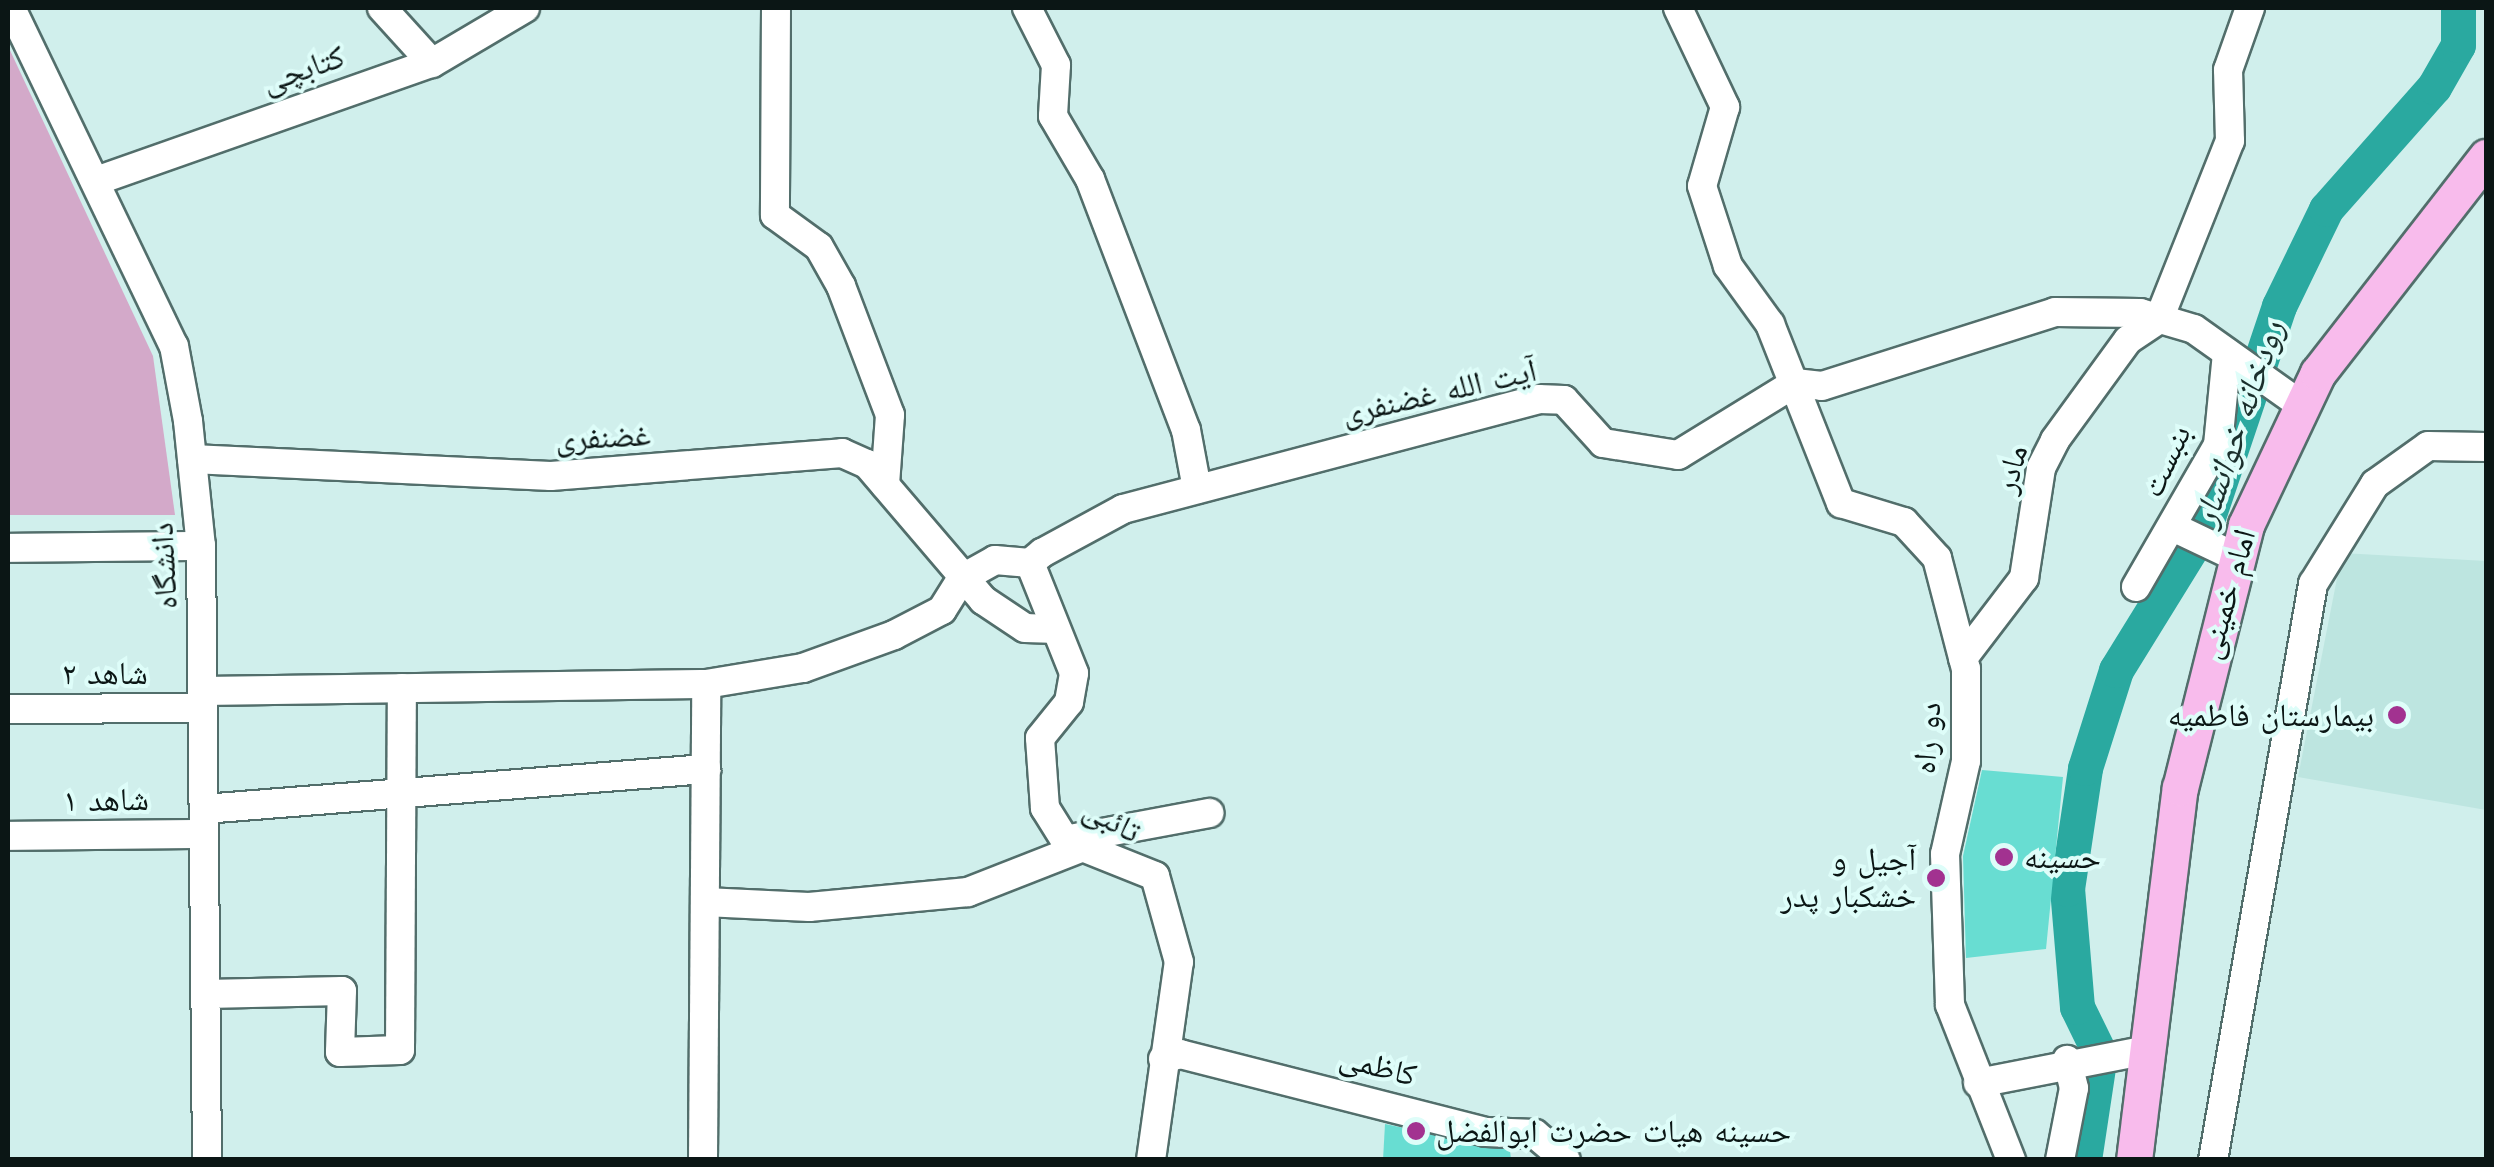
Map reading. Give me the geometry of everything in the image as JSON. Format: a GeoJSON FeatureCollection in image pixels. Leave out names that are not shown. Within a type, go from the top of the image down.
{"type":"FeatureCollection","features":[{"type":"Feature","properties":{"kind":"main road","name":"امام خمینی"},"geometry":{"type":"LineString","coordinates":[[2134,1160],[2180,788],[2236,557],[2300,405],[2486,157]]}},
{"type":"Feature","properties":{"kind":"street","name":"دانشگاه"},"geometry":{"type":"LineString","coordinates":[[14,8],[174,346],[201,546],[207,1160]]}},
{"type":"Feature","properties":{"kind":"street"},"geometry":{"type":"LineString","coordinates":[[382,8],[432,63]]}},
{"type":"Feature","properties":{"kind":"street","name":"کتابچی"},"geometry":{"type":"LineString","coordinates":[[96,182],[432,63],[525,8]]}},
{"type":"Feature","properties":{"kind":"street"},"geometry":{"type":"LineString","coordinates":[[776,8],[775,215],[819,247],[842,286],[890,415],[885,485]]}},
{"type":"Feature","properties":{"kind":"street"},"geometry":{"type":"LineString","coordinates":[[1027,8],[1056,64],[1053,116],[1090,179],[1186,430],[1198,489]]}},
{"type":"Feature","properties":{"kind":"street"},"geometry":{"type":"LineString","coordinates":[[1678,8],[1726,107],[1704,159],[1708,215],[1795,383]]}},
{"type":"Feature","properties":{"kind":"street"},"geometry":{"type":"LineString","coordinates":[[2159,318],[2230,141],[2228,70],[2250,8]]}},
{"type":"Feature","properties":{"kind":"street","name":"آیت الله غضنفری"},"geometry":{"type":"LineString","coordinates":[[1036,558],[1123,509],[1539,398],[1564,400],[1603,443],[1678,454],[1795,383],[1822,386],[2055,312],[2159,318],[2227,352],[2300,405]]}},
{"type":"Feature","properties":{"kind":"street","name":"مادر"},"geometry":{"type":"LineString","coordinates":[[1963,658],[2024,578],[2041,468],[2055,440],[2128,340],[2159,318]]}},
{"type":"Feature","properties":{"kind":"street","name":"بنبست"},"geometry":{"type":"LineString","coordinates":[[2136,587],[2218,445],[2227,352]]}},
{"type":"Feature","properties":{"kind":"street","name":"دو راه"},"geometry":{"type":"LineString","coordinates":[[1795,383],[1840,502],[1925,536],[1963,658],[1966,761],[1944,889],[1950,1005],[2011,1160]]}},
{"type":"Feature","properties":{"kind":"street"},"geometry":{"type":"LineString","coordinates":[[2213,1160],[2313,584],[2375,484],[2428,446],[2486,447]]}},
{"type":"Feature","properties":{"kind":"street","name":"غضنفری"},"geometry":{"type":"LineString","coordinates":[[192,459],[551,476],[842,453],[885,485],[961,579],[1025,628],[1050,628]]}},
{"type":"Feature","properties":{"kind":"street"},"geometry":{"type":"LineString","coordinates":[[2173,527],[2236,557]]}},
{"type":"Feature","properties":{"kind":"street"},"geometry":{"type":"LineString","coordinates":[[8,548],[201,546]]}},
{"type":"Feature","properties":{"kind":"street"},"geometry":{"type":"LineString","coordinates":[[961,579],[995,560],[1036,558]]}},
{"type":"Feature","properties":{"kind":"street","name":"تائبی"},"geometry":{"type":"LineString","coordinates":[[1036,558],[1050,628],[1074,673],[1069,702],[1040,738],[1045,808],[1072,844],[1155,876],[1179,962],[1152,1160]]}},
{"type":"Feature","properties":{"kind":"street","name":"شاهد ۲"},"geometry":{"type":"LineString","coordinates":[[8,708],[402,688],[706,684],[803,668],[894,635],[942,610],[961,579]]}},
{"type":"Feature","properties":{"kind":"street"},"geometry":{"type":"LineString","coordinates":[[702,1160],[706,684]]}},
{"type":"Feature","properties":{"kind":"street"},"geometry":{"type":"LineString","coordinates":[[206,994],[342,991],[340,1052],[400,1050],[402,688]]}},
{"type":"Feature","properties":{"kind":"street","name":"شاهد ۱"},"geometry":{"type":"LineString","coordinates":[[8,836],[204,821],[402,793],[706,769]]}},
{"type":"Feature","properties":{"kind":"street"},"geometry":{"type":"LineString","coordinates":[[704,902],[810,907],[968,892],[1072,844],[1209,813]]}},
{"type":"Feature","properties":{"kind":"street"},"geometry":{"type":"LineString","coordinates":[[1978,1083],[2075,1060],[2148,1050]]}},
{"type":"Feature","properties":{"kind":"street","name":"کاظمی"},"geometry":{"type":"LineString","coordinates":[[1163,1059],[1180,1054],[1486,1132],[1535,1134],[1566,1160]]}},
{"type":"Feature","properties":{"kind":"street"},"geometry":{"type":"LineString","coordinates":[[2060,1160],[2074,1088],[2075,1060]]}},
{"type":"Feature","properties":{"kind":"shaded area"},"geometry":{"type":"Polygon","coordinates":[[[8,46],[153,356],[175,515],[8,515],[8,46]]]}},
{"type":"Feature","properties":{"kind":"shaded area","name":"بیمارستان فاطمیه"},"geometry":{"type":"Polygon","coordinates":[[[2342,553],[2486,561],[2486,810],[2298,777],[2342,553]]]}},
{"type":"Feature","properties":{"kind":"building","name":"حسینه"},"geometry":{"type":"Polygon","coordinates":[[[1982,770],[2063,777],[2046,949],[1966,958],[1963,856],[1982,770]]]}},
{"type":"Feature","properties":{"kind":"building","name":"حسینه هیات حضرت ابوالفضل"},"geometry":{"type":"Polygon","coordinates":[[[1385,1124],[1510,1150],[1511,1160],[1383,1160],[1385,1124]]]}},
{"type":"Feature","properties":{"kind":"waterway","name":"رودخانه خوانسار"},"geometry":{"type":"LineString","coordinates":[[2084,1160],[2100,1054],[2077,1007],[2067,889],[2085,768],[2116,670],[2205,526],[2279,306],[2326,209],[2434,87],[2458,45],[2458,8]]}},
{"type":"Feature","properties":{"kind":"place","name":"بیمارستان فاطمیه"},"geometry":{"type":"Point","coordinates":[2397,715]}},
{"type":"Feature","properties":{"kind":"place","name":"حسینه"},"geometry":{"type":"Point","coordinates":[2004,857]}},
{"type":"Feature","properties":{"kind":"place","name":"آجیل و خشکبار پدر"},"geometry":{"type":"Point","coordinates":[1936,878]}},
{"type":"Feature","properties":{"kind":"place","name":"حسینه هیات حضرت ابوالفضل"},"geometry":{"type":"Point","coordinates":[1416,1131]}}]}
